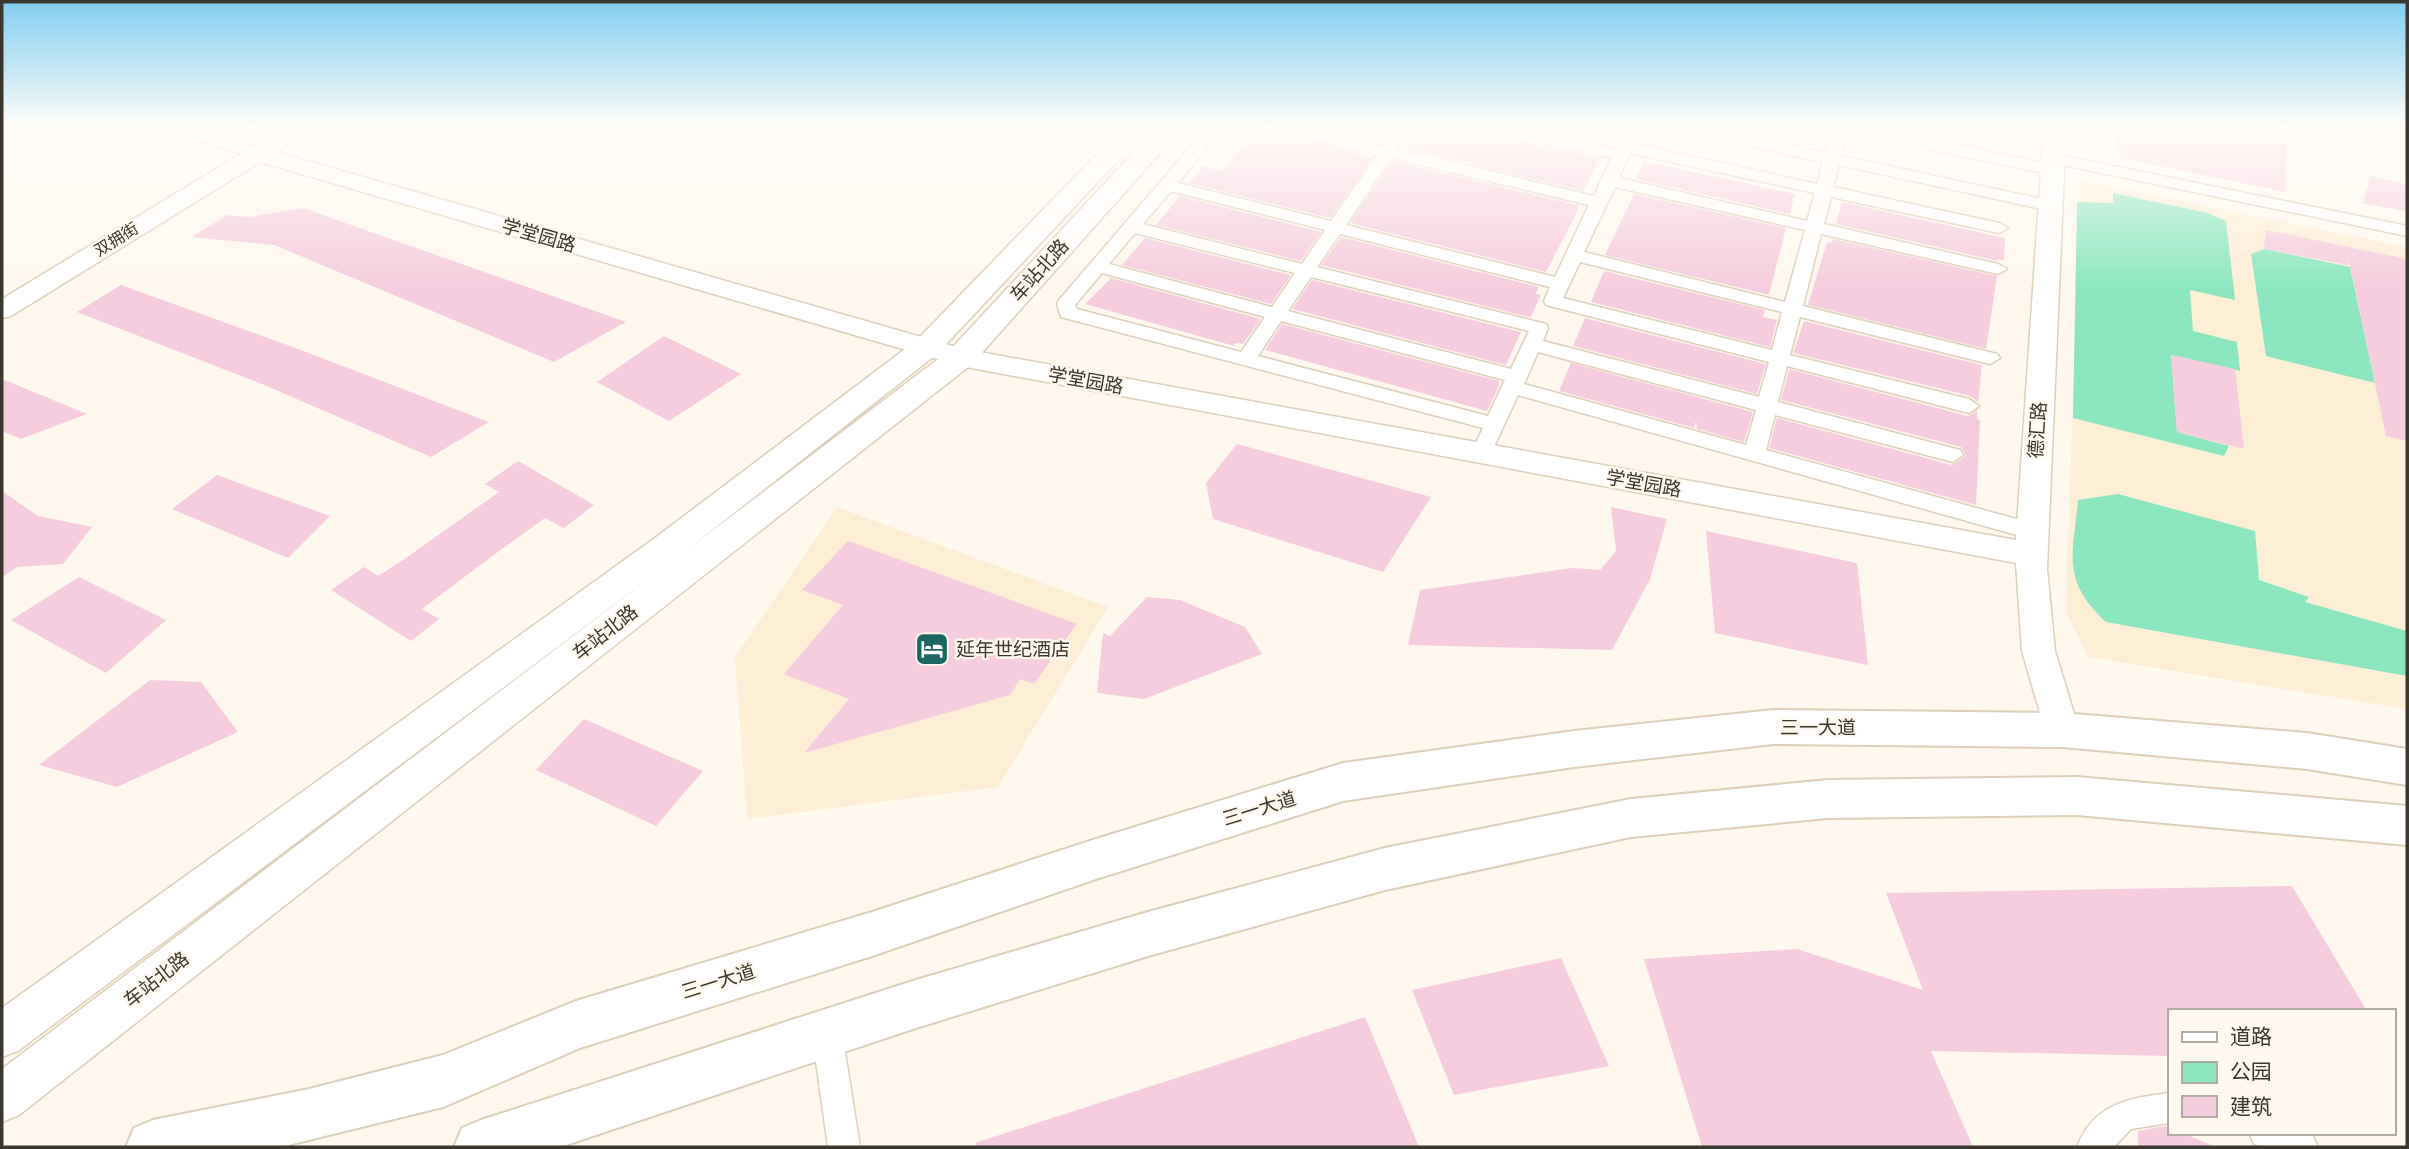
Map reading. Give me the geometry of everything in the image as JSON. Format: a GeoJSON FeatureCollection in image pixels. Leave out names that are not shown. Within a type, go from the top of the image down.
{"type":"FeatureCollection","features":[{"type":"Feature","properties":{"kind":"highway","name":"三一大道"},"geometry":{"type":"LineString","coordinates":[[153,1147],[309,1115],[443,1081],[576,1025],[1343,782],[1574,749],[1773,727],[2062,730],[2307,751],[2407,767]]}},
{"type":"Feature","properties":{"kind":"highway"},"geometry":{"type":"LineString","coordinates":[[481,1147],[827,1034],[1148,934],[1385,869],[1631,818],[1828,799],[2077,796],[2376,821],[2407,826]]}},
{"type":"Feature","properties":{"kind":"main road","name":"车站北路"},"geometry":{"type":"LineString","coordinates":[[2,1035],[667,547],[944,352],[1092,180]]}},
{"type":"Feature","properties":{"kind":"main road","name":"车站北路"},"geometry":{"type":"LineString","coordinates":[[2,1098],[944,352],[1118,180]]}},
{"type":"Feature","properties":{"kind":"street","name":"双拥街"},"geometry":{"type":"LineString","coordinates":[[2,310],[212,180]]}},
{"type":"Feature","properties":{"kind":"street","name":"学堂园路"},"geometry":{"type":"LineString","coordinates":[[347,180],[944,352],[1481,453],[2030,543]]}},
{"type":"Feature","properties":{"kind":"street"},"geometry":{"type":"LineString","coordinates":[[1172,180],[1066,304],[1068,313],[1494,424]]}},
{"type":"Feature","properties":{"kind":"street"},"geometry":{"type":"LineString","coordinates":[[1249,355],[1368,180]]}},
{"type":"Feature","properties":{"kind":"street"},"geometry":{"type":"LineString","coordinates":[[1504,180],[1599,202]]}},
{"type":"Feature","properties":{"kind":"street"},"geometry":{"type":"LineString","coordinates":[[1771,180],[1999,228]]}},
{"type":"Feature","properties":{"kind":"street"},"geometry":{"type":"LineString","coordinates":[[1754,454],[1827,180]]}},
{"type":"Feature","properties":{"kind":"street"},"geometry":{"type":"LineString","coordinates":[[1928,180],[2051,206]]}},
{"type":"Feature","properties":{"kind":"street","name":"德汇路"},"geometry":{"type":"LineString","coordinates":[[2053,180],[2030,543],[2042,670],[2048,699],[2062,730]]}},
{"type":"Feature","properties":{"kind":"street"},"geometry":{"type":"LineString","coordinates":[[2132,180],[2407,231]]}},
{"type":"Feature","properties":{"kind":"street"},"geometry":{"type":"LineString","coordinates":[[1481,453],[1609,181],[1998,269]]}},
{"type":"Feature","properties":{"kind":"street"},"geometry":{"type":"LineString","coordinates":[[1167,185],[1336,227],[1780,358],[1969,406]]}},
{"type":"Feature","properties":{"kind":"street"},"geometry":{"type":"LineString","coordinates":[[1132,226],[1307,270],[1767,406],[1953,455]]}},
{"type":"Feature","properties":{"kind":"street"},"geometry":{"type":"LineString","coordinates":[[1574,255],[1990,358]]}},
{"type":"Feature","properties":{"kind":"street"},"geometry":{"type":"LineString","coordinates":[[1098,267],[1277,314],[1514,382],[1754,454],[2030,543]]}},
{"type":"Feature","properties":{"kind":"street"},"geometry":{"type":"LineString","coordinates":[[827,1034],[844,1147]]}},
{"type":"Feature","properties":{"kind":"street"},"geometry":{"type":"LineString","coordinates":[[2093,1147],[2123,1115],[2168,1108]]}},
{"type":"Feature","properties":{"kind":"street"},"geometry":{"type":"LineString","coordinates":[[2270,1135],[2302,1147]]}},
{"type":"Feature","properties":{"kind":"shaded area"},"geometry":{"type":"Polygon","coordinates":[[[2080,180],[2407,247],[2407,709],[2088,657],[2066,612],[2080,180]]]}},
{"type":"Feature","properties":{"kind":"shaded area"},"geometry":{"type":"Polygon","coordinates":[[[837,507],[1108,607],[998,787],[747,819],[735,657],[837,507]]]}},
{"type":"Feature","properties":{"kind":"green space"},"geometry":{"type":"Polygon","coordinates":[[[2113,193],[2208,213],[2226,221],[2235,300],[2190,290],[2193,331],[2237,342],[2240,371],[2171,355],[2177,432],[2229,446],[2224,456],[2073,418],[2077,202],[2113,203],[2113,193]]]}},
{"type":"Feature","properties":{"kind":"green space"},"geometry":{"type":"Polygon","coordinates":[[[2264,249],[2350,267],[2375,383],[2266,356],[2251,254],[2264,249]]]}},
{"type":"Feature","properties":{"kind":"green space"},"geometry":{"type":"Polygon","coordinates":[[[2118,494],[2255,531],[2259,580],[2309,597],[2305,602],[2407,631],[2407,676],[2106,622],[2082,593],[2076,580],[2073,566],[2074,537],[2078,500],[2118,494]]]}},
{"type":"Feature","properties":{"kind":"building"},"geometry":{"type":"Polygon","coordinates":[[[1192,180],[1357,180],[1330,218],[1189,183],[1192,180]]]}},
{"type":"Feature","properties":{"kind":"building"},"geometry":{"type":"Polygon","coordinates":[[[1379,180],[1471,180],[1578,205],[1546,272],[1350,223],[1379,180]]]}},
{"type":"Feature","properties":{"kind":"building"},"geometry":{"type":"Polygon","coordinates":[[[1536,180],[1589,180],[1584,191],[1536,180]]]}},
{"type":"Feature","properties":{"kind":"building"},"geometry":{"type":"Polygon","coordinates":[[[1639,180],[1729,180],[1795,194],[1790,214],[1639,180]]]}},
{"type":"Feature","properties":{"kind":"building"},"geometry":{"type":"Polygon","coordinates":[[[2225,180],[2285,180],[2285,192],[2225,180]]]}},
{"type":"Feature","properties":{"kind":"building"},"geometry":{"type":"Polygon","coordinates":[[[2370,180],[2385,180],[2407,185],[2407,212],[2363,203],[2370,180]]]}},
{"type":"Feature","properties":{"kind":"building"},"geometry":{"type":"Polygon","coordinates":[[[1634,194],[1786,228],[1769,295],[1605,255],[1634,194]]]}},
{"type":"Feature","properties":{"kind":"building"},"geometry":{"type":"Polygon","coordinates":[[[1180,196],[1321,232],[1301,261],[1156,225],[1180,196]]]}},
{"type":"Feature","properties":{"kind":"building"},"geometry":{"type":"Polygon","coordinates":[[[1842,202],[2005,238],[2004,260],[1998,261],[1836,224],[1842,202]]]}},
{"type":"Feature","properties":{"kind":"building"},"geometry":{"type":"Polygon","coordinates":[[[303,208],[626,322],[554,362],[274,245],[192,237],[227,215],[250,217],[303,208]]]}},
{"type":"Feature","properties":{"kind":"building"},"geometry":{"type":"Polygon","coordinates":[[[2266,230],[2407,259],[2407,441],[2386,436],[2349,260],[2348,265],[2264,249],[2266,230]]]}},
{"type":"Feature","properties":{"kind":"building"},"geometry":{"type":"Polygon","coordinates":[[[1341,237],[1539,287],[1536,294],[1541,295],[1531,317],[1528,317],[1321,265],[1341,237]]]}},
{"type":"Feature","properties":{"kind":"building"},"geometry":{"type":"Polygon","coordinates":[[[1145,238],[1291,275],[1271,304],[1122,265],[1145,238]]]}},
{"type":"Feature","properties":{"kind":"building"},"geometry":{"type":"Polygon","coordinates":[[[1833,239],[1997,276],[1986,349],[1808,305],[1827,242],[1832,243],[1833,239]]]}},
{"type":"Feature","properties":{"kind":"building"},"geometry":{"type":"Polygon","coordinates":[[[1604,271],[1765,310],[1763,317],[1777,320],[1770,347],[1591,302],[1604,271]]]}},
{"type":"Feature","properties":{"kind":"building"},"geometry":{"type":"Polygon","coordinates":[[[1111,278],[1261,319],[1243,344],[1236,343],[1234,346],[1085,304],[1111,278]]]}},
{"type":"Feature","properties":{"kind":"building"},"geometry":{"type":"Polygon","coordinates":[[[1312,280],[1521,332],[1506,365],[1292,309],[1312,280]]]}},
{"type":"Feature","properties":{"kind":"building"},"geometry":{"type":"Polygon","coordinates":[[[121,285],[489,422],[431,457],[262,384],[77,312],[121,285]]]}},
{"type":"Feature","properties":{"kind":"building"},"geometry":{"type":"Polygon","coordinates":[[[1585,318],[1766,364],[1757,394],[1573,346],[1585,318]]]}},
{"type":"Feature","properties":{"kind":"building"},"geometry":{"type":"Polygon","coordinates":[[[1804,321],[1982,365],[1978,402],[1970,396],[1793,353],[1804,321]]]}},
{"type":"Feature","properties":{"kind":"building"},"geometry":{"type":"Polygon","coordinates":[[[1282,324],[1499,381],[1499,386],[1487,411],[1265,350],[1282,324]]]}},
{"type":"Feature","properties":{"kind":"building"},"geometry":{"type":"Polygon","coordinates":[[[664,336],[741,374],[669,421],[597,382],[664,336]]]}},
{"type":"Feature","properties":{"kind":"building"},"geometry":{"type":"Polygon","coordinates":[[[2171,355],[2235,369],[2244,449],[2177,432],[2171,355]]]}},
{"type":"Feature","properties":{"kind":"building"},"geometry":{"type":"Polygon","coordinates":[[[1571,363],[1753,412],[1744,442],[1697,429],[1696,421],[1694,428],[1559,391],[1571,363]]]}},
{"type":"Feature","properties":{"kind":"building"},"geometry":{"type":"Polygon","coordinates":[[[1789,369],[1968,416],[1977,410],[1977,419],[1980,420],[1976,505],[1769,448],[1777,418],[1952,465],[1966,456],[1961,447],[1781,400],[1789,369]]]}},
{"type":"Feature","properties":{"kind":"building"},"geometry":{"type":"Polygon","coordinates":[[[2,379],[87,414],[21,439],[2,431],[2,379]]]}},
{"type":"Feature","properties":{"kind":"building"},"geometry":{"type":"Polygon","coordinates":[[[1237,444],[1431,497],[1383,572],[1213,519],[1206,483],[1237,444]]]}},
{"type":"Feature","properties":{"kind":"building"},"geometry":{"type":"Polygon","coordinates":[[[518,461],[594,505],[564,528],[545,518],[491,557],[422,609],[439,619],[411,641],[331,590],[364,567],[378,576],[403,560],[499,492],[485,484],[518,461]]]}},
{"type":"Feature","properties":{"kind":"building"},"geometry":{"type":"Polygon","coordinates":[[[217,475],[330,516],[288,558],[172,509],[217,475]]]}},
{"type":"Feature","properties":{"kind":"building"},"geometry":{"type":"Polygon","coordinates":[[[2,491],[38,516],[92,527],[63,564],[17,567],[2,577],[2,491]]]}},
{"type":"Feature","properties":{"kind":"building"},"geometry":{"type":"Polygon","coordinates":[[[1611,507],[1667,519],[1650,579],[1612,650],[1408,645],[1420,590],[1572,568],[1600,570],[1616,551],[1611,507]]]}},
{"type":"Feature","properties":{"kind":"building"},"geometry":{"type":"Polygon","coordinates":[[[1706,531],[1857,563],[1868,665],[1715,633],[1706,531]]]}},
{"type":"Feature","properties":{"kind":"building","name":"延年世纪酒店"},"geometry":{"type":"Polygon","coordinates":[[[848,541],[1077,624],[1034,684],[1020,679],[1010,695],[804,753],[849,699],[784,674],[843,605],[802,590],[848,541]]]}},
{"type":"Feature","properties":{"kind":"building"},"geometry":{"type":"Polygon","coordinates":[[[79,577],[166,620],[106,673],[11,620],[79,577]]]}},
{"type":"Feature","properties":{"kind":"building"},"geometry":{"type":"Polygon","coordinates":[[[1147,597],[1180,600],[1245,627],[1262,654],[1144,699],[1097,693],[1103,633],[1110,636],[1147,597]]]}},
{"type":"Feature","properties":{"kind":"building"},"geometry":{"type":"Polygon","coordinates":[[[150,680],[201,682],[238,732],[117,787],[39,765],[150,680]]]}},
{"type":"Feature","properties":{"kind":"building"},"geometry":{"type":"Polygon","coordinates":[[[584,719],[703,771],[656,826],[536,770],[584,719]]]}},
{"type":"Feature","properties":{"kind":"building"},"geometry":{"type":"Polygon","coordinates":[[[2292,886],[2366,1009],[2168,1009],[2168,1056],[1931,1051],[1973,1147],[1702,1147],[1644,959],[1797,949],[1923,990],[1886,893],[2292,886]]]}},
{"type":"Feature","properties":{"kind":"building"},"geometry":{"type":"Polygon","coordinates":[[[1561,958],[1609,1066],[1454,1095],[1412,990],[1561,958]]]}},
{"type":"Feature","properties":{"kind":"building"},"geometry":{"type":"Polygon","coordinates":[[[1365,1017],[1419,1147],[976,1147],[975,1143],[1365,1017]]]}},
{"type":"Feature","properties":{"kind":"building"},"geometry":{"type":"Polygon","coordinates":[[[2165,1126],[2168,1128],[2168,1135],[2188,1135],[2215,1147],[2138,1147],[2138,1131],[2165,1126]]]}},
{"type":"Feature","properties":{"kind":"place","name":"延年世纪酒店"},"geometry":{"type":"Point","coordinates":[932,649]}}]}
